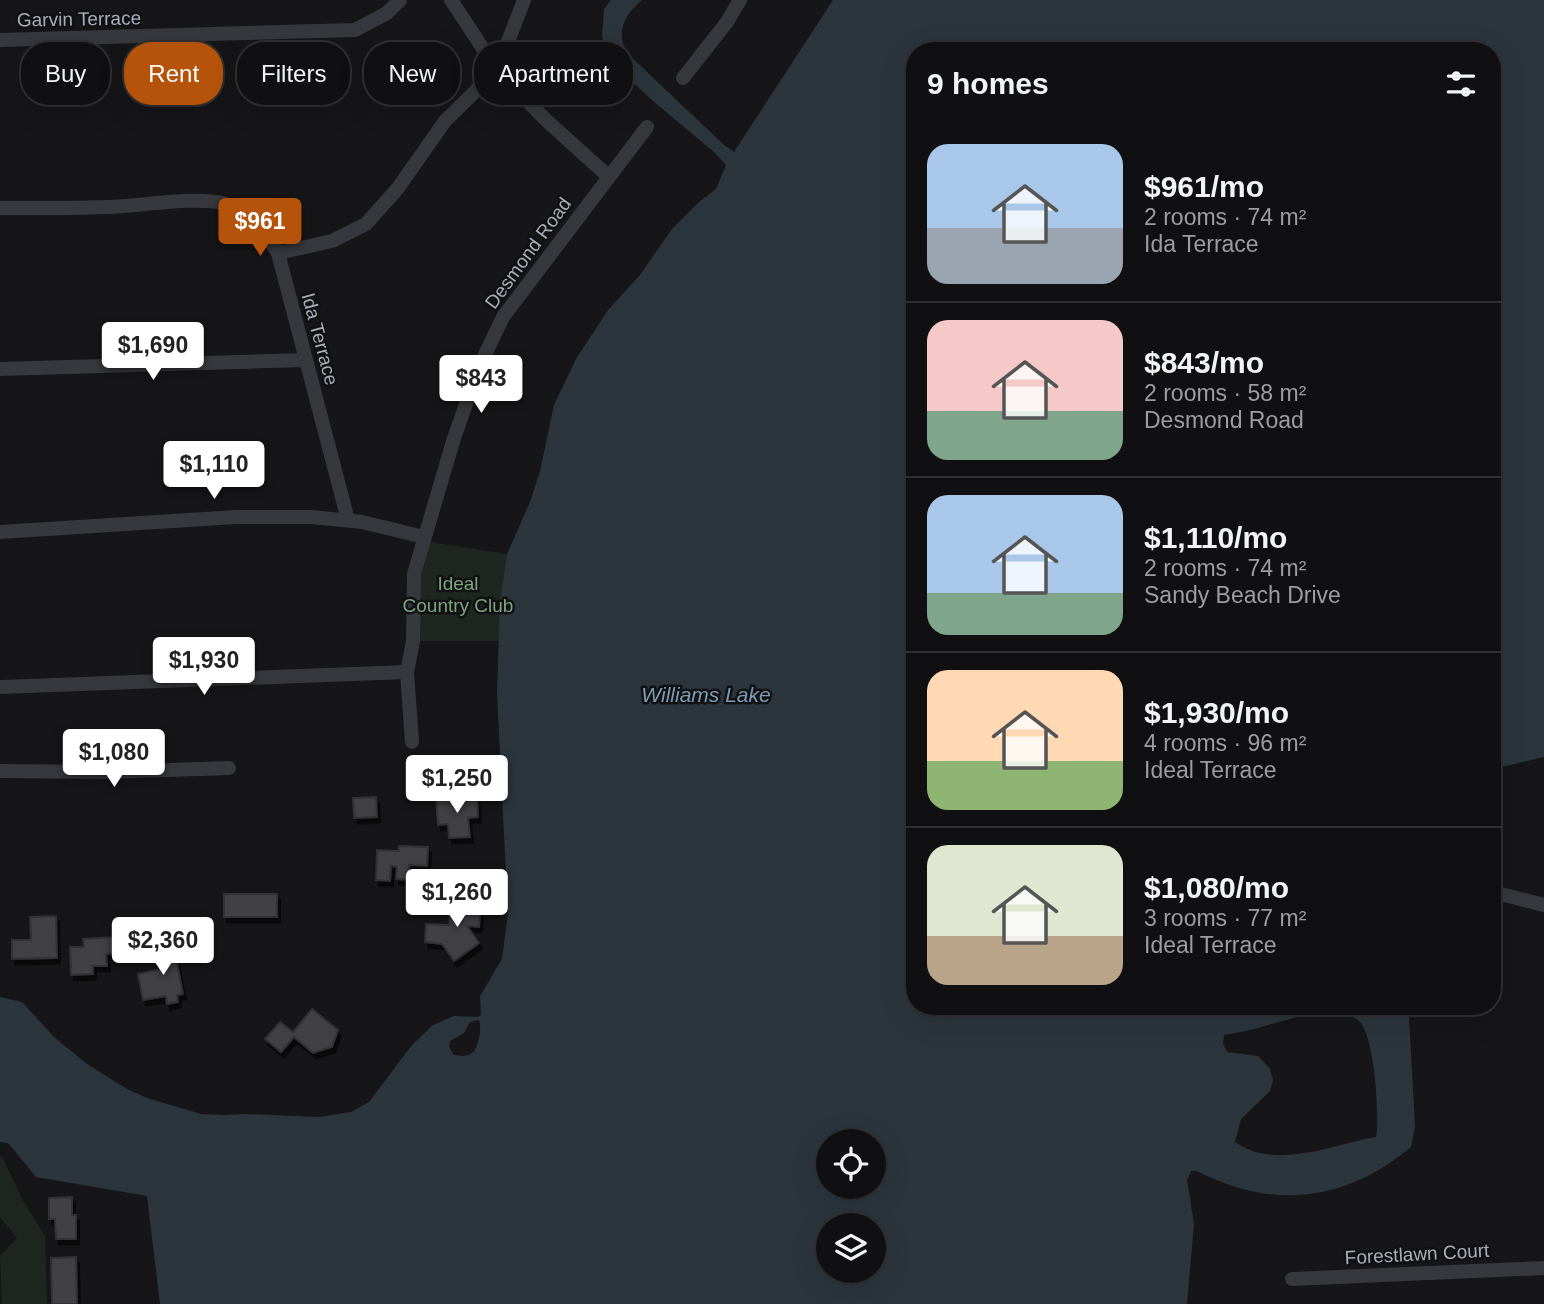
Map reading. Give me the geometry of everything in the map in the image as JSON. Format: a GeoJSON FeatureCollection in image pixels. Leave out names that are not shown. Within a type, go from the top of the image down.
{"type":"FeatureCollection","features":[{"type":"Feature","properties":{"kind":"street","name":"Garvin Terrace"},"geometry":{"type":"LineString","coordinates":[[0,40],[355,30],[387,13],[400,0]]}},
{"type":"Feature","properties":{"kind":"street"},"geometry":{"type":"LineString","coordinates":[[451,0],[479,42]]}},
{"type":"Feature","properties":{"kind":"street"},"geometry":{"type":"LineString","coordinates":[[508,42],[524,0]]}},
{"type":"Feature","properties":{"kind":"street"},"geometry":{"type":"LineString","coordinates":[[683,78],[727,22],[740,0]]}},
{"type":"Feature","properties":{"kind":"street"},"geometry":{"type":"LineString","coordinates":[[278,253],[332,241],[366,224],[398,188],[445,121],[474,92]]}},
{"type":"Feature","properties":{"kind":"street"},"geometry":{"type":"LineString","coordinates":[[532,105],[609,177]]}},
{"type":"Feature","properties":{"kind":"street","name":"Desmond Road"},"geometry":{"type":"LineString","coordinates":[[412,741],[407,672],[413,641],[414,574],[476,377],[503,317],[647,127]]}},
{"type":"Feature","properties":{"kind":"street","name":"Ida Terrace"},"geometry":{"type":"LineString","coordinates":[[0,208],[99,208],[194,202],[223,204],[243,213],[260,226],[278,253],[348,520]]}},
{"type":"Feature","properties":{"kind":"street"},"geometry":{"type":"LineString","coordinates":[[0,369],[305,360]]}},
{"type":"Feature","properties":{"kind":"street"},"geometry":{"type":"LineString","coordinates":[[0,532],[236,517],[311,517],[348,520],[424,537]]}},
{"type":"Feature","properties":{"kind":"street"},"geometry":{"type":"LineString","coordinates":[[0,687],[407,672]]}},
{"type":"Feature","properties":{"kind":"street"},"geometry":{"type":"LineString","coordinates":[[0,771],[107,772],[229,768]]}},
{"type":"Feature","properties":{"kind":"street"},"geometry":{"type":"LineString","coordinates":[[1501,894],[1544,905]]}},
{"type":"Feature","properties":{"kind":"street","name":"Forestlawn Court"},"geometry":{"type":"LineString","coordinates":[[1292,1279],[1544,1268]]}},
{"type":"Feature","properties":{"kind":"green space","name":"Ideal Country Club"},"geometry":{"type":"Polygon","coordinates":[[[430,542],[507,554],[499,641],[413,641],[414,574],[430,542]]]}},
{"type":"Feature","properties":{"kind":"green space"},"geometry":{"type":"Polygon","coordinates":[[[2,1156],[22,1199],[45,1236],[47,1304],[2,1304],[0,1256],[17,1238],[0,1217],[2,1156]]]}},
{"type":"Feature","properties":{"kind":"water","name":"Williams Lake"},"geometry":{"type":"Polygon","coordinates":[[[611,0],[642,0],[627,17],[622,31],[623,42],[604,42],[604,9],[611,0]]]}},
{"type":"Feature","properties":{"kind":"water","name":"Williams Lake"},"geometry":{"type":"Polygon","coordinates":[[[833,0],[1544,0],[1544,757],[1501,767],[1501,42],[906,42],[906,1015],[1304,1015],[1224,1035],[1223,1044],[1227,1052],[1258,1056],[1270,1069],[1273,1080],[1270,1091],[1241,1119],[1235,1142],[1251,1150],[1286,1155],[1376,1137],[1375,1076],[1369,1041],[1359,1021],[1346,1015],[1409,1017],[1415,1127],[1411,1147],[1360,1179],[1334,1189],[1308,1194],[1281,1195],[1253,1191],[1191,1171],[1187,1180],[1194,1224],[1187,1304],[160,1304],[147,1196],[36,1177],[8,1143],[0,1142],[0,997],[22,1002],[54,1037],[87,1064],[127,1089],[147,1098],[201,1114],[224,1115],[319,1117],[351,1112],[369,1102],[412,1045],[433,1025],[454,1016],[481,1015],[480,996],[502,959],[508,914],[497,693],[500,602],[507,554],[530,502],[540,471],[554,405],[576,359],[608,310],[640,275],[672,229],[716,189],[726,165],[633,82],[633,59],[734,152],[833,0]],[[479,1020],[470,1022],[464,1033],[450,1041],[449,1047],[454,1055],[472,1053],[479,1037],[479,1020]]]}},
{"type":"Feature","properties":{"kind":"building"},"geometry":{"type":"Polygon","coordinates":[[[477,796],[478,817],[468,818],[470,837],[449,838],[448,824],[438,825],[436,799],[477,796]]]}},
{"type":"Feature","properties":{"kind":"building"},"geometry":{"type":"Polygon","coordinates":[[[376,797],[377,817],[354,818],[353,798],[376,797]]]}},
{"type":"Feature","properties":{"kind":"building"},"geometry":{"type":"Polygon","coordinates":[[[399,846],[428,847],[427,866],[409,865],[408,880],[396,879],[397,867],[391,866],[390,881],[376,880],[377,850],[399,851],[399,846]]]}},
{"type":"Feature","properties":{"kind":"building"},"geometry":{"type":"Polygon","coordinates":[[[224,894],[277,894],[277,917],[224,917],[224,894]]]}},
{"type":"Feature","properties":{"kind":"building"},"geometry":{"type":"Polygon","coordinates":[[[451,901],[481,903],[479,927],[467,926],[479,943],[454,961],[442,944],[425,942],[426,924],[449,925],[451,901]]]}},
{"type":"Feature","properties":{"kind":"building"},"geometry":{"type":"Polygon","coordinates":[[[56,916],[57,958],[12,959],[12,940],[31,940],[30,917],[56,916]]]}},
{"type":"Feature","properties":{"kind":"building"},"geometry":{"type":"Polygon","coordinates":[[[115,937],[116,953],[106,954],[107,966],[93,966],[93,974],[71,975],[70,947],[84,947],[83,939],[115,937]]]}},
{"type":"Feature","properties":{"kind":"building"},"geometry":{"type":"Polygon","coordinates":[[[173,943],[183,994],[177,995],[178,1002],[167,1004],[166,996],[143,1000],[138,974],[161,969],[156,947],[173,943]]]}},
{"type":"Feature","properties":{"kind":"building"},"geometry":{"type":"Polygon","coordinates":[[[312,1009],[338,1030],[332,1047],[313,1053],[294,1037],[281,1052],[265,1039],[280,1022],[293,1032],[312,1009]]]}},
{"type":"Feature","properties":{"kind":"building"},"geometry":{"type":"Polygon","coordinates":[[[72,1197],[72,1215],[76,1215],[76,1239],[56,1239],[55,1219],[49,1219],[49,1198],[72,1197]]]}},
{"type":"Feature","properties":{"kind":"building"},"geometry":{"type":"Polygon","coordinates":[[[76,1257],[77,1304],[52,1304],[51,1258],[76,1257]]]}}]}
